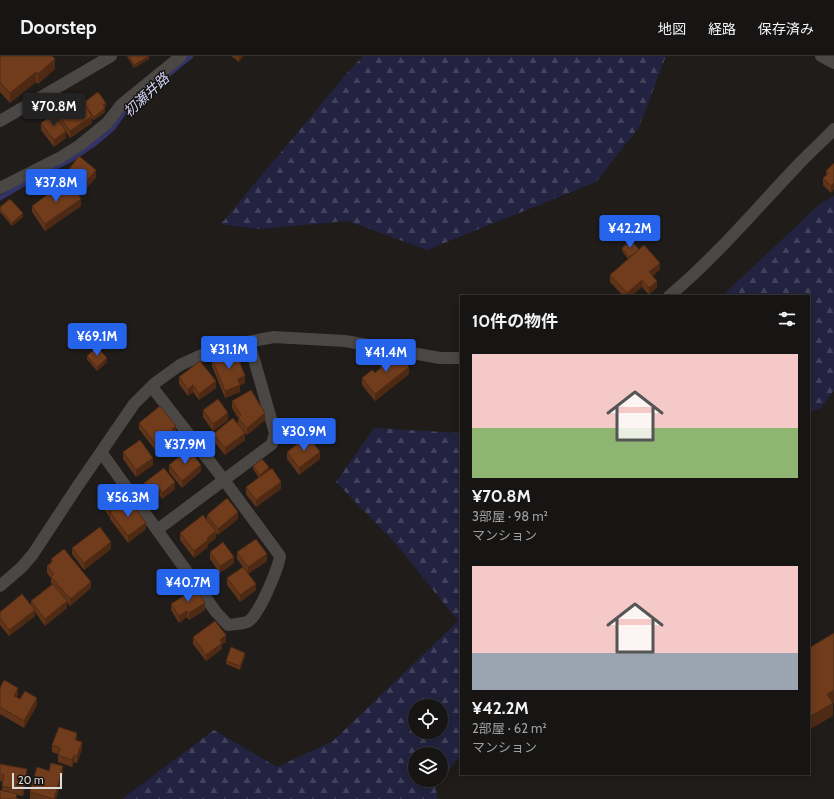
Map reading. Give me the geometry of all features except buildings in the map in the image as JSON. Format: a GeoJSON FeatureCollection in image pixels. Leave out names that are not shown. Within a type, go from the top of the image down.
{"type":"FeatureCollection","features":[{"type":"Feature","properties":{"kind":"street"},"geometry":{"type":"LineString","coordinates":[[0,121],[111,56]]}},
{"type":"Feature","properties":{"kind":"street"},"geometry":{"type":"LineString","coordinates":[[0,188],[61,157],[80,145],[107,123],[121,105],[181,56]]}},
{"type":"Feature","properties":{"kind":"street"},"geometry":{"type":"LineString","coordinates":[[821,56],[834,63]]}},
{"type":"Feature","properties":{"kind":"street"},"geometry":{"type":"LineString","coordinates":[[670,295],[687,281],[741,227],[797,166],[834,130]]}},
{"type":"Feature","properties":{"kind":"street"},"geometry":{"type":"LineString","coordinates":[[0,586],[22,567],[33,554],[134,404],[152,386],[180,365],[219,347],[274,337],[345,342],[440,358],[460,358]]}},
{"type":"Feature","properties":{"kind":"street"},"geometry":{"type":"LineString","coordinates":[[157,530],[272,444],[275,433],[249,342]]}},
{"type":"Feature","properties":{"kind":"street"},"geometry":{"type":"LineString","coordinates":[[101,452],[216,612],[228,624],[248,622],[255,614],[278,567],[280,556],[152,386]]}},
{"type":"Feature","properties":{"kind":"green space"},"geometry":{"type":"Polygon","coordinates":[[[363,56],[666,56],[639,127],[596,182],[427,250],[348,221],[258,229],[221,224],[363,56]]]}},
{"type":"Feature","properties":{"kind":"green space"},"geometry":{"type":"Polygon","coordinates":[[[834,196],[834,390],[821,408],[810,413],[810,295],[723,295],[821,203],[834,196]]]}},
{"type":"Feature","properties":{"kind":"green space"},"geometry":{"type":"Polygon","coordinates":[[[374,428],[460,433],[460,756],[448,772],[448,747],[408,747],[408,787],[436,787],[437,799],[122,799],[214,730],[277,767],[333,741],[458,621],[396,544],[336,482],[374,428]]]}},
{"type":"Feature","properties":{"kind":"waterway","name":"初瀬井路"},"geometry":{"type":"LineString","coordinates":[[0,198],[30,180],[72,159],[93,145],[113,128],[125,111],[136,101],[191,56]]}}]}
